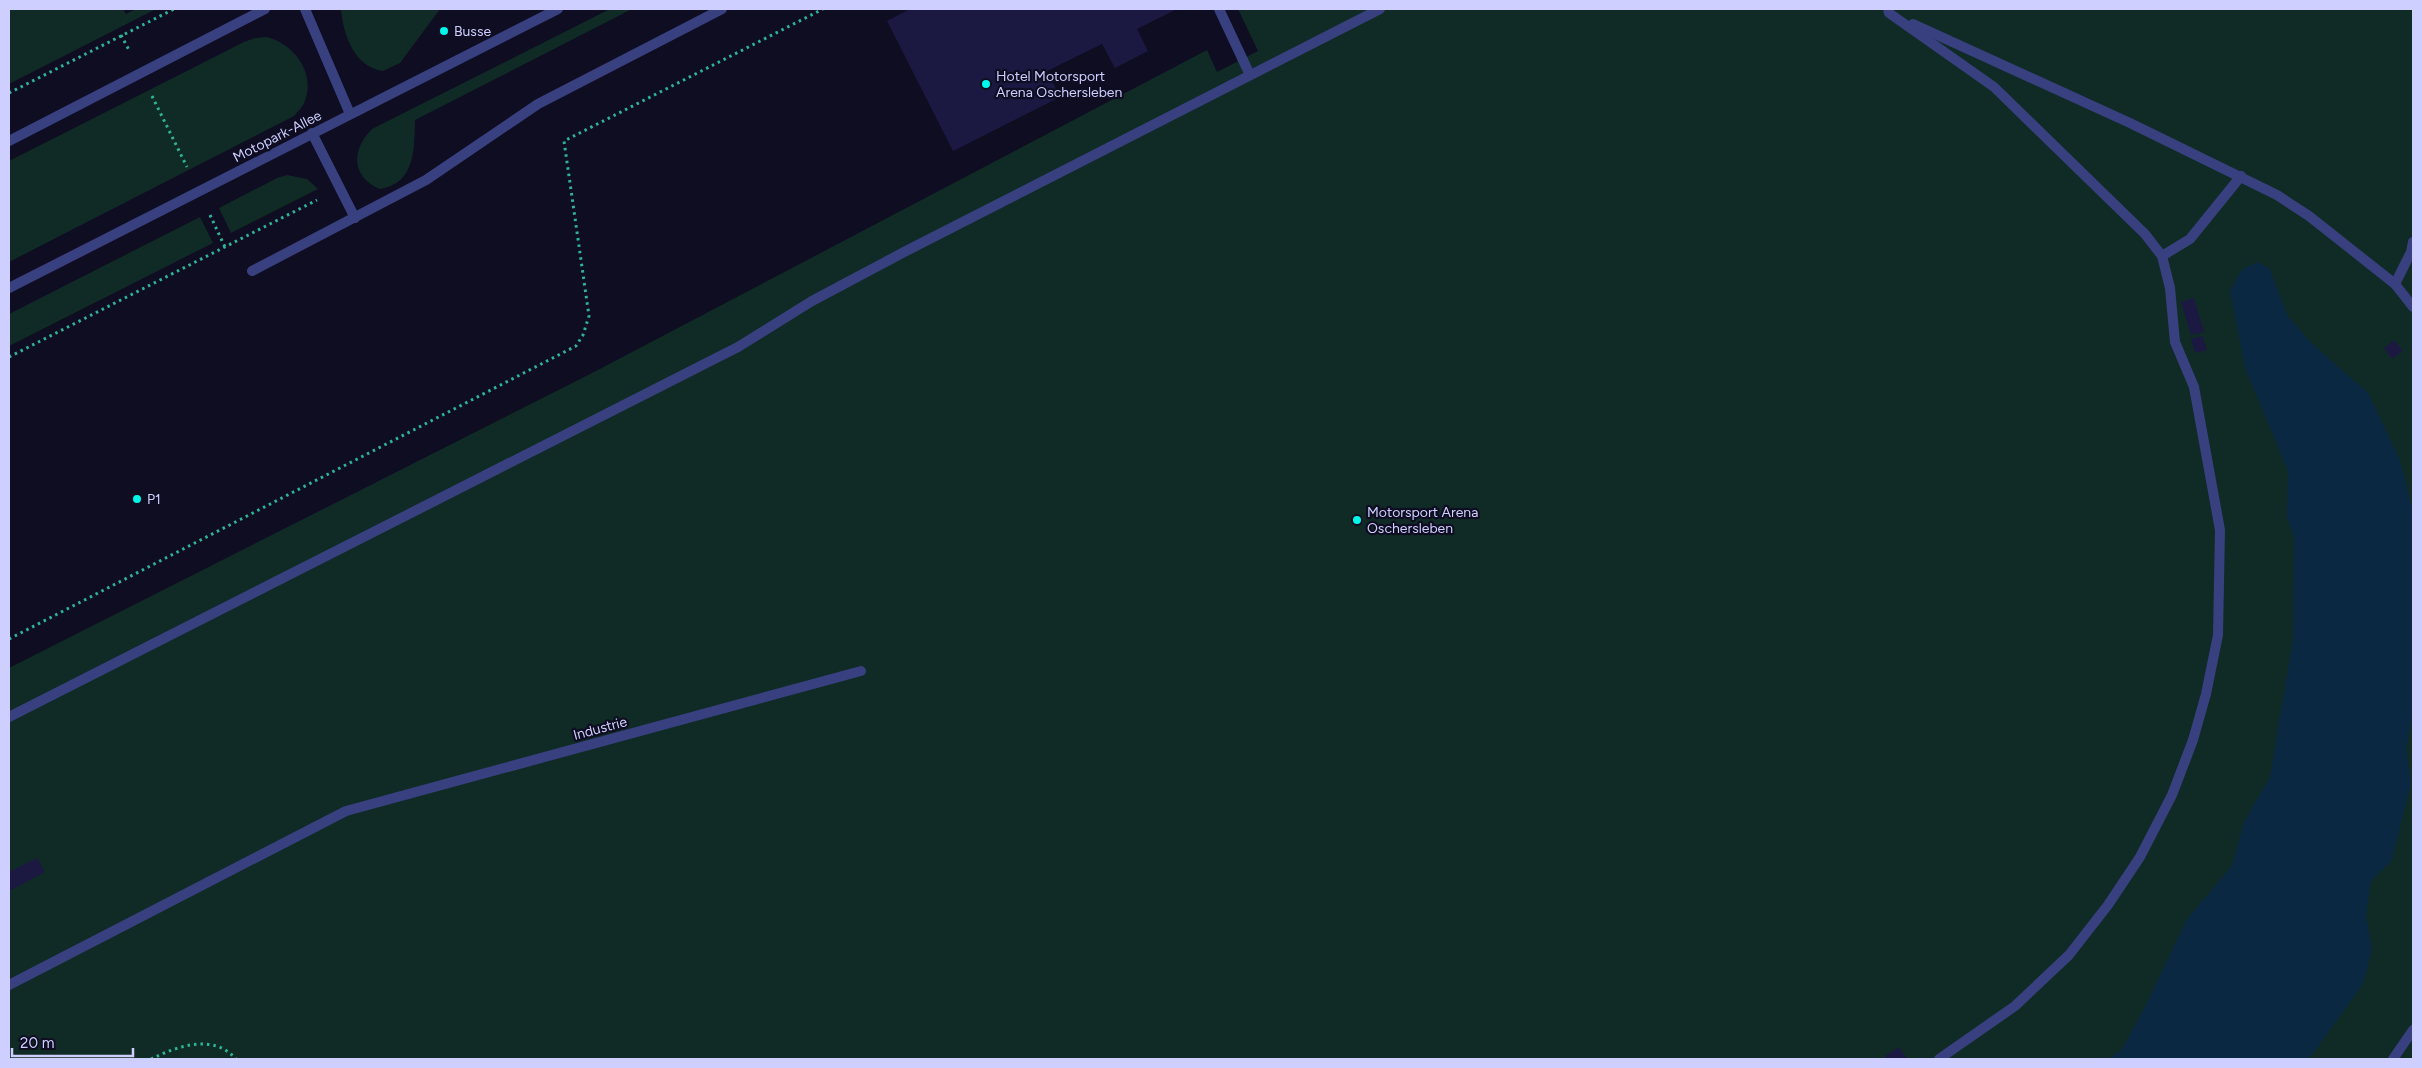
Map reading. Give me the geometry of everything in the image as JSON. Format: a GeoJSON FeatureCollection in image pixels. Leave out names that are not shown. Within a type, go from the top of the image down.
{"type":"FeatureCollection","features":[{"type":"Feature","properties":{"kind":"lane"},"geometry":{"type":"LineString","coordinates":[[9,141],[265,9]]}},
{"type":"Feature","properties":{"kind":"lane"},"geometry":{"type":"LineString","coordinates":[[305,9],[350,114]]}},
{"type":"Feature","properties":{"kind":"lane","name":"Motopark-Allee"},"geometry":{"type":"LineString","coordinates":[[9,288],[558,9]]}},
{"type":"Feature","properties":{"kind":"lane"},"geometry":{"type":"LineString","coordinates":[[252,270],[426,180],[538,104],[722,9]]}},
{"type":"Feature","properties":{"kind":"lane"},"geometry":{"type":"LineString","coordinates":[[1219,9],[1250,75]]}},
{"type":"Feature","properties":{"kind":"lane"},"geometry":{"type":"LineString","coordinates":[[9,717],[738,348],[812,301],[906,251],[1380,9]]}},
{"type":"Feature","properties":{"kind":"lane"},"geometry":{"type":"LineString","coordinates":[[1886,10],[2241,176],[2277,195],[2308,216],[2395,284],[2413,307]]}},
{"type":"Feature","properties":{"kind":"lane"},"geometry":{"type":"LineString","coordinates":[[1886,10],[1994,87],[2145,234],[2162,256],[2170,288],[2175,342],[2194,387],[2220,530],[2218,635],[2206,694],[2193,740],[2172,795],[2140,858],[2108,905],[2069,955],[2015,1006],[1939,1059]]}},
{"type":"Feature","properties":{"kind":"lane"},"geometry":{"type":"LineString","coordinates":[[312,133],[355,218]]}},
{"type":"Feature","properties":{"kind":"lane"},"geometry":{"type":"LineString","coordinates":[[2162,256],[2190,239],[2241,176]]}},
{"type":"Feature","properties":{"kind":"lane"},"geometry":{"type":"LineString","coordinates":[[2395,284],[2411,252],[2413,242]]}},
{"type":"Feature","properties":{"kind":"lane","name":"Industrie"},"geometry":{"type":"LineString","coordinates":[[9,985],[346,811],[861,671]]}},
{"type":"Feature","properties":{"kind":"lane"},"geometry":{"type":"LineString","coordinates":[[2393,1059],[2413,1030]]}},
{"type":"Feature","properties":{"kind":"path"},"geometry":{"type":"LineString","coordinates":[[9,93],[174,9]]}},
{"type":"Feature","properties":{"kind":"path"},"geometry":{"type":"LineString","coordinates":[[9,639],[576,346],[584,333],[588,316],[564,141],[823,9]]}},
{"type":"Feature","properties":{"kind":"path"},"geometry":{"type":"LineString","coordinates":[[122,35],[225,247]]}},
{"type":"Feature","properties":{"kind":"path"},"geometry":{"type":"LineString","coordinates":[[9,357],[340,188]]}},
{"type":"Feature","properties":{"kind":"path"},"geometry":{"type":"LineString","coordinates":[[151,1059],[194,1043],[215,1044],[236,1059]]}},
{"type":"Feature","properties":{"kind":"green space"},"geometry":{"type":"Polygon","coordinates":[[[9,9],[123,9],[126,14],[136,9],[156,9],[9,84],[9,9]]]}},
{"type":"Feature","properties":{"kind":"green space"},"geometry":{"type":"Polygon","coordinates":[[[341,9],[440,9],[400,63],[383,71],[364,63],[357,56],[344,29],[341,9]]]}},
{"type":"Feature","properties":{"kind":"green space"},"geometry":{"type":"Polygon","coordinates":[[[610,9],[632,9],[415,120],[411,163],[401,180],[380,189],[370,184],[364,178],[357,162],[358,154],[365,137],[372,129],[610,9]]]}},
{"type":"Feature","properties":{"kind":"green space","name":"Motorsport Arena Oschersleben"},"geometry":{"type":"Polygon","coordinates":[[[1238,9],[2413,9],[2413,1059],[9,1059],[9,668],[594,372],[1207,50],[1217,72],[1258,51],[1238,9]]]}},
{"type":"Feature","properties":{"kind":"green space"},"geometry":{"type":"Polygon","coordinates":[[[266,37],[286,46],[294,53],[305,71],[307,92],[303,105],[294,116],[9,262],[9,161],[244,42],[266,37]]]}},
{"type":"Feature","properties":{"kind":"green space"},"geometry":{"type":"Polygon","coordinates":[[[287,175],[307,179],[318,189],[231,233],[219,208],[277,178],[287,175]]]}},
{"type":"Feature","properties":{"kind":"green space"},"geometry":{"type":"Polygon","coordinates":[[[200,217],[213,243],[9,346],[9,314],[200,217]]]}},
{"type":"Feature","properties":{"kind":"water"},"geometry":{"type":"Polygon","coordinates":[[[2258,262],[2270,269],[2287,315],[2310,342],[2368,393],[2400,460],[2413,511],[2413,711],[2406,750],[2411,783],[2392,860],[2371,881],[2366,916],[2372,949],[2363,984],[2309,1059],[2109,1059],[2122,1049],[2145,1007],[2187,919],[2232,866],[2244,822],[2270,777],[2293,640],[2294,537],[2287,518],[2288,471],[2245,368],[2230,291],[2242,269],[2258,262]]]}},
{"type":"Feature","properties":{"kind":"building","name":"Hotel Motorsport Arena Oschersleben"},"geometry":{"type":"Polygon","coordinates":[[[910,9],[1177,9],[1137,29],[1148,51],[1115,68],[1102,44],[1047,71],[1060,97],[953,151],[887,21],[910,9]]]}},
{"type":"Feature","properties":{"kind":"building"},"geometry":{"type":"Polygon","coordinates":[[[2194,298],[2204,332],[2191,335],[2181,302],[2194,298]]]}},
{"type":"Feature","properties":{"kind":"building"},"geometry":{"type":"Polygon","coordinates":[[[2202,336],[2207,350],[2195,353],[2191,339],[2202,336]]]}},
{"type":"Feature","properties":{"kind":"building"},"geometry":{"type":"Polygon","coordinates":[[[2394,340],[2403,351],[2392,359],[2384,348],[2394,340]]]}},
{"type":"Feature","properties":{"kind":"building"},"geometry":{"type":"Polygon","coordinates":[[[37,858],[45,872],[9,891],[9,872],[37,858]]]}},
{"type":"Feature","properties":{"kind":"building"},"geometry":{"type":"Polygon","coordinates":[[[1899,1047],[1907,1059],[1887,1059],[1885,1056],[1899,1047]]]}},
{"type":"Feature","properties":{"kind":"place","name":"Busse"},"geometry":{"type":"Point","coordinates":[444,31]}},
{"type":"Feature","properties":{"kind":"place","name":"Hotel Motorsport Arena Oschersleben"},"geometry":{"type":"Point","coordinates":[986,84]}},
{"type":"Feature","properties":{"kind":"place","name":"P1"},"geometry":{"type":"Point","coordinates":[137,499]}},
{"type":"Feature","properties":{"kind":"place","name":"Motorsport Arena Oschersleben"},"geometry":{"type":"Point","coordinates":[1357,520]}}]}
